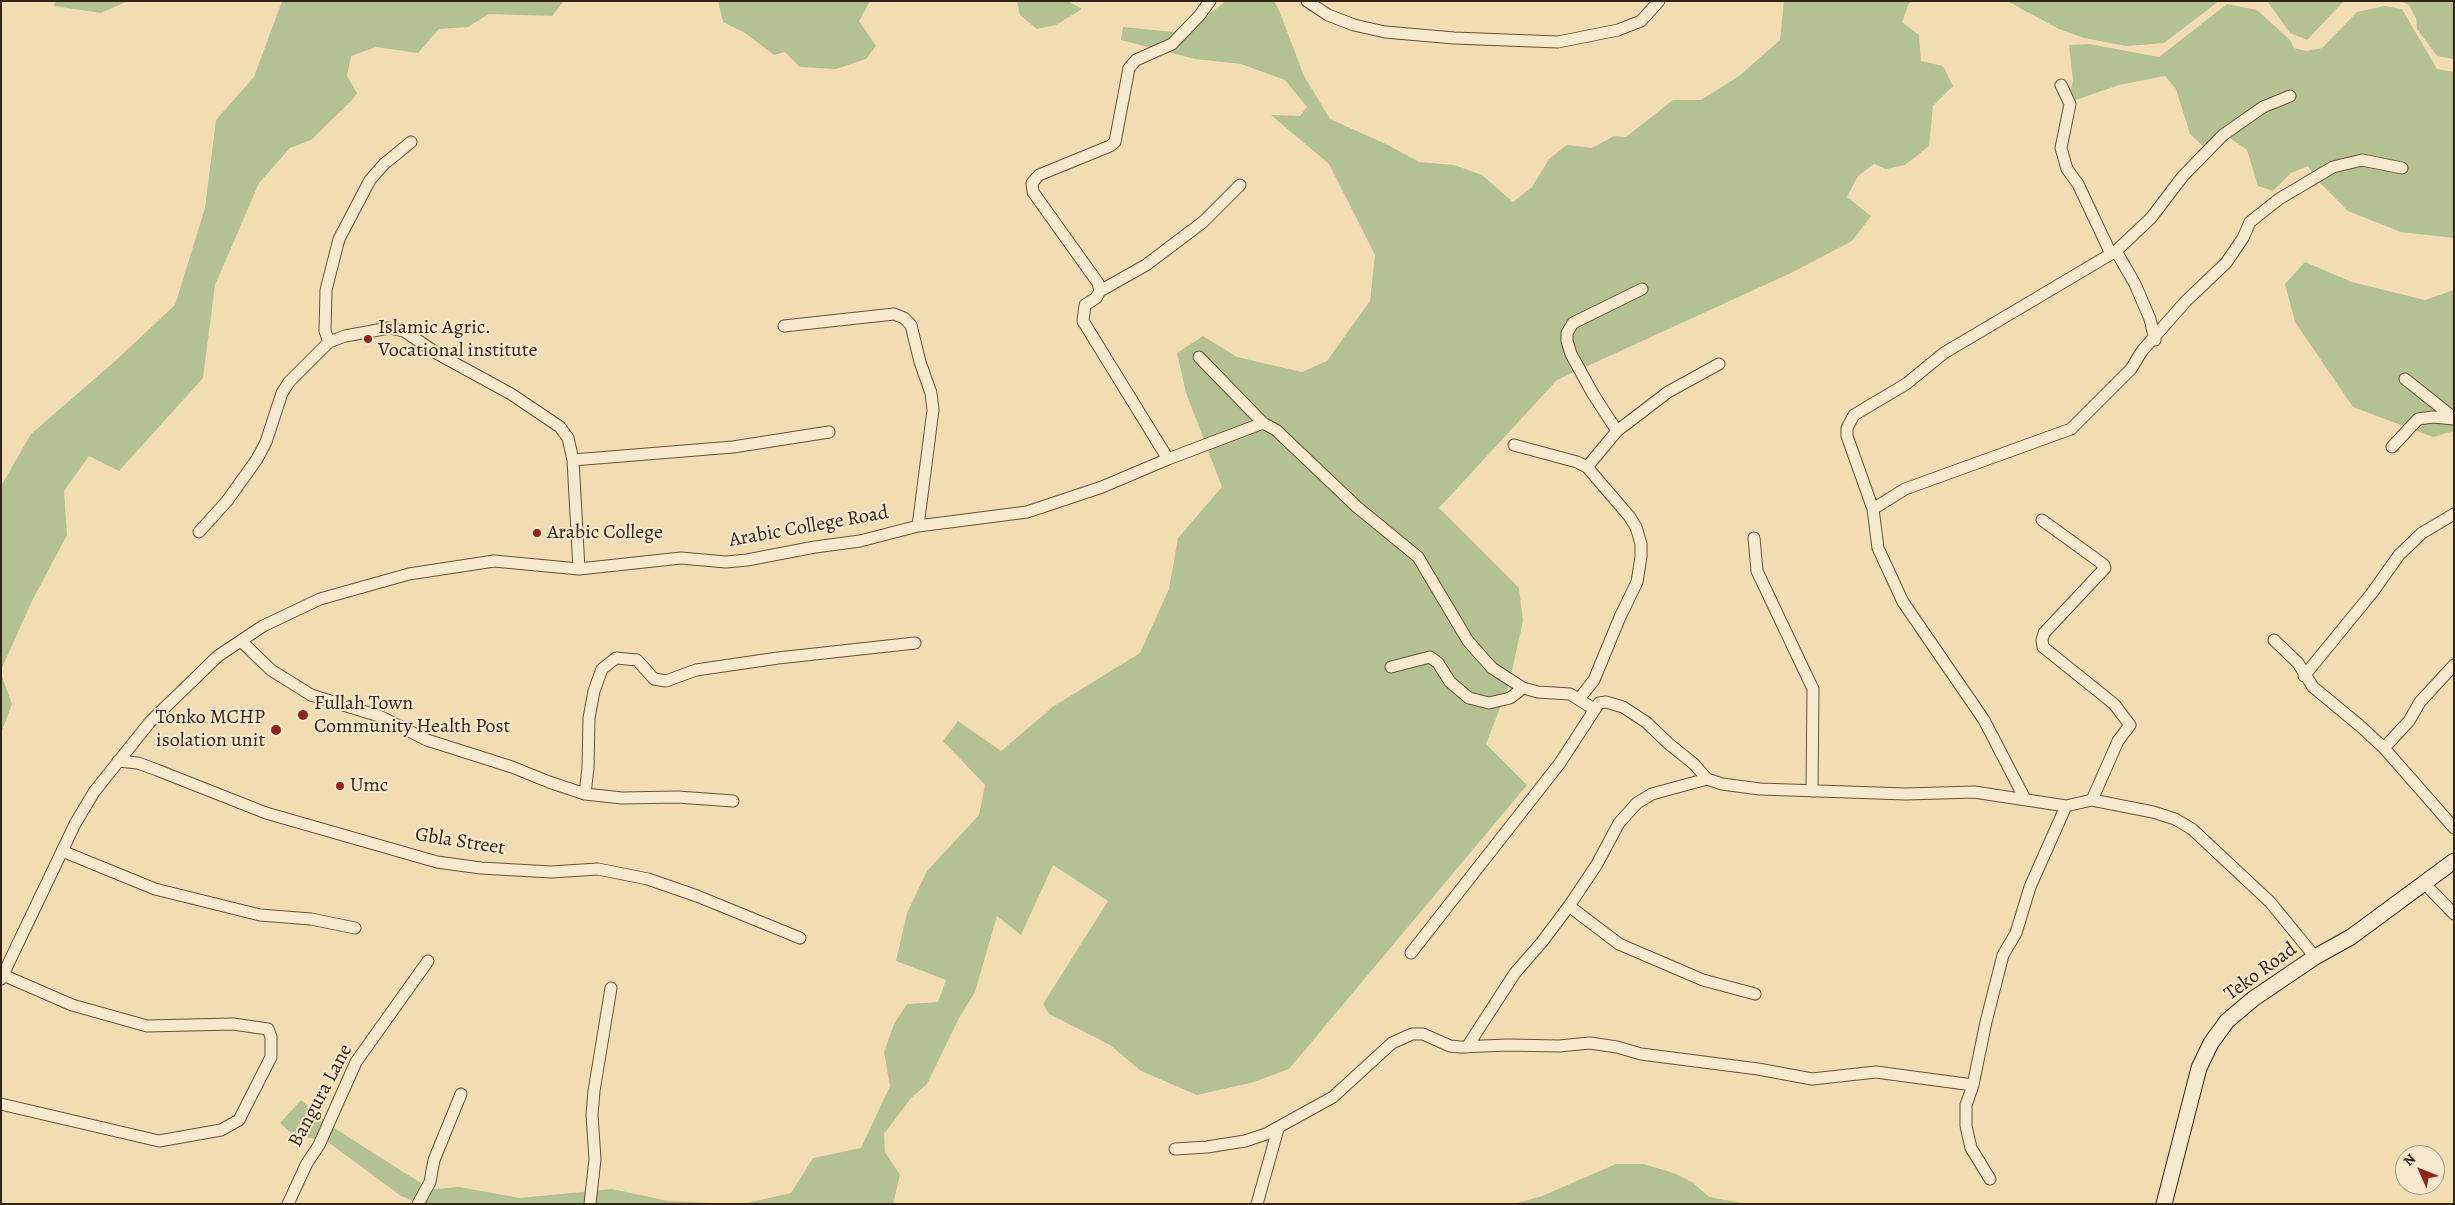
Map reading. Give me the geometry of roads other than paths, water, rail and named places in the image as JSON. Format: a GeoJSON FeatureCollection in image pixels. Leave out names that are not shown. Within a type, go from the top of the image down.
{"type":"FeatureCollection","features":[{"type":"Feature","properties":{"kind":"street"},"geometry":{"type":"LineString","coordinates":[[1100,291],[1098,283],[1033,192],[1032,183],[1039,175],[1110,146],[1115,142],[1129,68],[1136,60],[1172,44],[1199,16],[1210,1]]}},
{"type":"Feature","properties":{"kind":"street"},"geometry":{"type":"LineString","coordinates":[[1307,1],[1328,15],[1354,25],[1385,32],[1454,38],[1558,42],[1618,30],[1641,21],[1659,1]]}},
{"type":"Feature","properties":{"kind":"street"},"geometry":{"type":"LineString","coordinates":[[2061,85],[2070,104],[2061,148],[2067,169],[2078,184],[2114,253],[2135,284],[2150,319],[2155,340]]}},
{"type":"Feature","properties":{"kind":"street"},"geometry":{"type":"LineString","coordinates":[[2025,799],[1984,720],[1904,602],[1878,548],[1873,509],[1847,436],[1847,428],[1854,415],[1906,384],[1944,353],[2114,253],[2151,218],[2183,176],[2223,135],[2263,107],[2290,96]]}},
{"type":"Feature","properties":{"kind":"street"},"geometry":{"type":"LineString","coordinates":[[328,342],[324,313],[326,290],[339,239],[370,180],[384,164],[411,142]]}},
{"type":"Feature","properties":{"kind":"street"},"geometry":{"type":"LineString","coordinates":[[1873,509],[1905,489],[2071,429],[2131,369],[2142,351],[2155,340],[2186,301],[2226,263],[2243,238],[2250,222],[2279,199],[2334,167],[2352,162],[2362,160],[2402,168]]}},
{"type":"Feature","properties":{"kind":"street"},"geometry":{"type":"LineString","coordinates":[[1168,459],[1083,321],[1085,305],[1096,298],[1100,291],[1146,265],[1203,222],[1240,185]]}},
{"type":"Feature","properties":{"kind":"street"},"geometry":{"type":"LineString","coordinates":[[1617,431],[1593,394],[1571,354],[1567,333],[1573,323],[1642,289]]}},
{"type":"Feature","properties":{"kind":"street"},"geometry":{"type":"LineString","coordinates":[[784,326],[894,314],[904,318],[911,325],[920,362],[931,393],[933,410],[918,526]]}},
{"type":"Feature","properties":{"kind":"street"},"geometry":{"type":"LineString","coordinates":[[199,532],[227,501],[257,459],[266,442],[282,393],[289,382],[328,342],[345,336],[389,328],[404,331],[438,354],[547,417],[560,427],[568,438],[573,460],[579,569]]}},
{"type":"Feature","properties":{"kind":"street"},"geometry":{"type":"LineString","coordinates":[[1199,357],[1263,423],[1276,430],[1357,507],[1418,557],[1468,641],[1492,668],[1523,688],[1538,692],[1570,694],[1594,709]]}},
{"type":"Feature","properties":{"kind":"street"},"geometry":{"type":"LineString","coordinates":[[1587,467],[1617,431],[1668,392],[1719,364]]}},
{"type":"Feature","properties":{"kind":"street"},"geometry":{"type":"LineString","coordinates":[[2405,379],[2454,419]]}},
{"type":"Feature","properties":{"kind":"street"},"geometry":{"type":"LineString","coordinates":[[2392,447],[2418,419],[2433,417],[2454,419]]}},
{"type":"Feature","properties":{"kind":"street","name":"Arabic College Road"},"geometry":{"type":"LineString","coordinates":[[2,977],[62,850],[94,792],[150,722],[218,656],[263,626],[320,599],[409,574],[494,561],[579,569],[682,558],[726,562],[747,560],[815,546],[860,541],[918,526],[1027,512],[1102,487],[1168,459],[1263,423]]}},
{"type":"Feature","properties":{"kind":"street"},"geometry":{"type":"LineString","coordinates":[[573,460],[733,447],[829,432]]}},
{"type":"Feature","properties":{"kind":"street"},"geometry":{"type":"LineString","coordinates":[[1514,445],[1577,462],[1587,467],[1636,527],[1642,557],[1637,582],[1620,617],[1594,680],[1579,699]]}},
{"type":"Feature","properties":{"kind":"street"},"geometry":{"type":"LineString","coordinates":[[2304,676],[2372,593],[2400,555],[2422,533],[2454,514]]}},
{"type":"Feature","properties":{"kind":"street"},"geometry":{"type":"LineString","coordinates":[[2042,520],[2104,565],[2105,568],[2044,633],[2042,640],[2043,647],[2114,704],[2130,725],[2118,741],[2092,800]]}},
{"type":"Feature","properties":{"kind":"street"},"geometry":{"type":"LineString","coordinates":[[1754,538],[1757,571],[1813,689],[1812,791]]}},
{"type":"Feature","properties":{"kind":"street"},"geometry":{"type":"LineString","coordinates":[[2274,640],[2298,663],[2304,676],[2313,687],[2384,748],[2454,828]]}},
{"type":"Feature","properties":{"kind":"street"},"geometry":{"type":"LineString","coordinates":[[240,641],[272,670],[311,695],[349,705],[379,716],[427,740],[512,767],[584,794],[622,798],[678,797],[733,801]]}},
{"type":"Feature","properties":{"kind":"street"},"geometry":{"type":"LineString","coordinates":[[584,794],[588,768],[589,718],[594,691],[602,669],[616,658],[637,660],[654,679],[666,681],[696,670],[741,663],[915,643]]}},
{"type":"Feature","properties":{"kind":"street"},"geometry":{"type":"LineString","coordinates":[[1391,666],[1430,657],[1438,663],[1450,682],[1469,698],[1489,703],[1510,698],[1523,688]]}},
{"type":"Feature","properties":{"kind":"street"},"geometry":{"type":"LineString","coordinates":[[2384,748],[2409,721],[2420,702],[2454,665]]}},
{"type":"Feature","properties":{"kind":"street"},"geometry":{"type":"LineString","coordinates":[[1411,953],[1560,763],[1594,709],[1599,703],[1606,702],[1622,707],[1646,722],[1694,764],[1707,779],[1722,784],[1760,789],[1906,794],[1974,792],[2066,806],[2092,800],[2153,812],[2175,819],[2192,829],[2270,902],[2315,957]]}},
{"type":"Feature","properties":{"kind":"street","name":"Gbla Street"},"geometry":{"type":"LineString","coordinates":[[118,761],[138,763],[266,813],[437,862],[481,868],[551,872],[598,869],[648,879],[697,896],[800,938]]}},
{"type":"Feature","properties":{"kind":"street"},"geometry":{"type":"LineString","coordinates":[[1467,1047],[1515,973],[1542,942],[1569,906],[1619,823],[1637,803],[1652,794],[1707,779]]}},
{"type":"Feature","properties":{"kind":"street"},"geometry":{"type":"LineString","coordinates":[[1990,1179],[1971,1148],[1966,1126],[1966,1105],[1973,1085],[2003,955],[2016,933],[2030,887],[2066,806]]}},
{"type":"Feature","properties":{"kind":"street"},"geometry":{"type":"LineString","coordinates":[[62,850],[155,889],[260,915],[311,919],[355,928]]}},
{"type":"Feature","properties":{"kind":"street","name":"Teko Road"},"geometry":{"type":"LineString","coordinates":[[2164,1204],[2199,1068],[2211,1043],[2227,1021],[2253,999],[2315,957],[2351,937],[2454,861]]}},
{"type":"Feature","properties":{"kind":"street"},"geometry":{"type":"LineString","coordinates":[[2424,883],[2454,914]]}},
{"type":"Feature","properties":{"kind":"street"},"geometry":{"type":"LineString","coordinates":[[1569,906],[1619,944],[1703,980],[1755,994]]}},
{"type":"Feature","properties":{"kind":"street","name":"Bangura Lane"},"geometry":{"type":"LineString","coordinates":[[288,1204],[306,1163],[319,1145],[356,1062],[428,961]]}},
{"type":"Feature","properties":{"kind":"street"},"geometry":{"type":"LineString","coordinates":[[1,1104],[159,1141],[221,1130],[239,1120],[271,1056],[271,1037],[268,1029],[233,1024],[147,1026],[72,1005],[2,977]]}},
{"type":"Feature","properties":{"kind":"street"},"geometry":{"type":"LineString","coordinates":[[590,1204],[595,1159],[592,1115],[594,1092],[611,988]]}},
{"type":"Feature","properties":{"kind":"street"},"geometry":{"type":"LineString","coordinates":[[1175,1149],[1245,1142],[1278,1129],[1333,1097],[1401,1038],[1412,1034],[1423,1034],[1450,1046],[1559,1046],[1590,1043],[1617,1047],[1641,1054],[1812,1078],[1876,1072],[1973,1085]]}},
{"type":"Feature","properties":{"kind":"street"},"geometry":{"type":"LineString","coordinates":[[418,1204],[430,1182],[434,1160],[461,1094]]}},
{"type":"Feature","properties":{"kind":"street"},"geometry":{"type":"LineString","coordinates":[[1257,1204],[1278,1129]]}},
{"type":"Feature","properties":{"kind":"place","name":"Islamic Agric. Vocational institute"},"geometry":{"type":"Point","coordinates":[368,339]}},
{"type":"Feature","properties":{"kind":"place","name":"Arabic College"},"geometry":{"type":"Point","coordinates":[537,533]}},
{"type":"Feature","properties":{"kind":"place","name":"Fullah Town Community Health Post"},"geometry":{"type":"Point","coordinates":[303,715]}},
{"type":"Feature","properties":{"kind":"place","name":"Tonko MCHP isolation unit"},"geometry":{"type":"Point","coordinates":[276,730]}},
{"type":"Feature","properties":{"kind":"place","name":"Umc"},"geometry":{"type":"Point","coordinates":[340,786]}}]}
